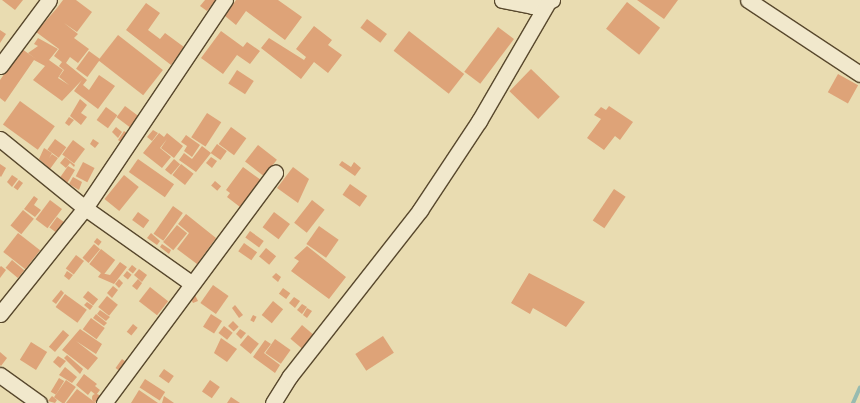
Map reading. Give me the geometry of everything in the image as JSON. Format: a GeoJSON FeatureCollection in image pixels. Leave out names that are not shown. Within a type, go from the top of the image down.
{"type":"FeatureCollection","features":[{"type":"Feature","properties":{"kind":"street"},"geometry":{"type":"LineString","coordinates":[[0,66],[49,0]]}},
{"type":"Feature","properties":{"kind":"street"},"geometry":{"type":"LineString","coordinates":[[0,314],[85,208],[225,0]]}},
{"type":"Feature","properties":{"kind":"street"},"geometry":{"type":"LineString","coordinates":[[502,0],[532,6],[550,1]]}},
{"type":"Feature","properties":{"kind":"street"},"geometry":{"type":"LineString","coordinates":[[748,0],[860,74]]}},
{"type":"Feature","properties":{"kind":"street"},"geometry":{"type":"LineString","coordinates":[[273,403],[290,376],[420,210],[479,121],[550,1]]}},
{"type":"Feature","properties":{"kind":"street"},"geometry":{"type":"LineString","coordinates":[[0,139],[85,208],[191,283]]}},
{"type":"Feature","properties":{"kind":"street"},"geometry":{"type":"LineString","coordinates":[[104,403],[191,283],[275,173]]}},
{"type":"Feature","properties":{"kind":"street"},"geometry":{"type":"LineString","coordinates":[[0,375],[39,403]]}},
{"type":"Feature","properties":{"kind":"building"},"geometry":{"type":"Polygon","coordinates":[[[2,0],[23,0],[15,10],[2,0]]]}},
{"type":"Feature","properties":{"kind":"building"},"geometry":{"type":"Polygon","coordinates":[[[63,0],[76,0],[92,12],[77,32],[64,23],[78,34],[74,38],[89,49],[78,63],[70,57],[66,63],[87,80],[83,85],[89,90],[99,75],[115,86],[98,109],[74,91],[82,80],[62,101],[33,80],[45,66],[34,60],[5,102],[0,98],[0,80],[22,49],[36,59],[28,53],[38,46],[34,44],[38,38],[58,49],[49,60],[63,70],[58,78],[69,85],[59,77],[64,70],[59,66],[62,62],[54,56],[59,49],[36,32],[63,0]]]}},
{"type":"Feature","properties":{"kind":"building"},"geometry":{"type":"Polygon","coordinates":[[[205,0],[216,0],[207,11],[200,6],[205,0]]]}},
{"type":"Feature","properties":{"kind":"building"},"geometry":{"type":"Polygon","coordinates":[[[236,0],[278,0],[302,17],[285,40],[246,11],[236,25],[225,16],[236,0]]]}},
{"type":"Feature","properties":{"kind":"building"},"geometry":{"type":"Polygon","coordinates":[[[637,0],[678,0],[664,19],[637,0]]]}},
{"type":"Feature","properties":{"kind":"building"},"geometry":{"type":"Polygon","coordinates":[[[627,2],[660,28],[639,55],[606,29],[627,2]]]}},
{"type":"Feature","properties":{"kind":"building"},"geometry":{"type":"Polygon","coordinates":[[[146,3],[160,13],[148,30],[160,39],[165,33],[184,47],[171,65],[126,30],[146,3]]]}},
{"type":"Feature","properties":{"kind":"building"},"geometry":{"type":"Polygon","coordinates":[[[367,19],[387,34],[380,43],[360,28],[367,19]]]}},
{"type":"Feature","properties":{"kind":"building"},"geometry":{"type":"Polygon","coordinates":[[[314,26],[332,40],[328,45],[342,55],[328,73],[314,62],[301,79],[261,48],[269,38],[304,60],[306,57],[296,49],[314,26]]]}},
{"type":"Feature","properties":{"kind":"building"},"geometry":{"type":"Polygon","coordinates":[[[498,27],[514,39],[480,84],[464,72],[498,27]]]}},
{"type":"Feature","properties":{"kind":"building"},"geometry":{"type":"Polygon","coordinates":[[[0,30],[6,34],[0,43],[0,30]]]}},
{"type":"Feature","properties":{"kind":"building"},"geometry":{"type":"Polygon","coordinates":[[[221,31],[243,47],[247,42],[260,51],[250,64],[237,55],[223,74],[201,58],[221,31]]]}},
{"type":"Feature","properties":{"kind":"building"},"geometry":{"type":"Polygon","coordinates":[[[409,31],[464,74],[449,94],[394,51],[409,31]]]}},
{"type":"Feature","properties":{"kind":"building"},"geometry":{"type":"Polygon","coordinates":[[[118,35],[163,70],[143,95],[98,60],[118,35]]]}},
{"type":"Feature","properties":{"kind":"building"},"geometry":{"type":"Polygon","coordinates":[[[89,51],[100,59],[87,77],[76,69],[89,51]]]}},
{"type":"Feature","properties":{"kind":"building"},"geometry":{"type":"Polygon","coordinates":[[[531,69],[560,97],[538,119],[509,91],[531,69]]]}},
{"type":"Feature","properties":{"kind":"building"},"geometry":{"type":"Polygon","coordinates":[[[237,70],[254,81],[245,94],[228,83],[237,70]]]}},
{"type":"Feature","properties":{"kind":"building"},"geometry":{"type":"Polygon","coordinates":[[[838,74],[858,85],[848,104],[828,92],[838,74]]]}},
{"type":"Feature","properties":{"kind":"building"},"geometry":{"type":"Polygon","coordinates":[[[80,99],[87,105],[81,113],[87,117],[81,125],[70,116],[80,99]]]}},
{"type":"Feature","properties":{"kind":"building"},"geometry":{"type":"Polygon","coordinates":[[[20,101],[55,126],[38,150],[3,124],[20,101]]]}},
{"type":"Feature","properties":{"kind":"building"},"geometry":{"type":"Polygon","coordinates":[[[125,106],[141,118],[133,129],[117,117],[125,106]]]}},
{"type":"Feature","properties":{"kind":"building"},"geometry":{"type":"Polygon","coordinates":[[[609,106],[633,122],[620,140],[615,136],[604,150],[587,138],[601,119],[594,115],[601,107],[606,110],[609,106]]]}},
{"type":"Feature","properties":{"kind":"building"},"geometry":{"type":"Polygon","coordinates":[[[106,107],[117,115],[108,128],[97,120],[106,107]]]}},
{"type":"Feature","properties":{"kind":"building"},"geometry":{"type":"Polygon","coordinates":[[[207,113],[221,122],[205,147],[191,137],[207,113]]]}},
{"type":"Feature","properties":{"kind":"building"},"geometry":{"type":"Polygon","coordinates":[[[69,117],[74,120],[69,126],[65,123],[69,117]]]}},
{"type":"Feature","properties":{"kind":"building"},"geometry":{"type":"Polygon","coordinates":[[[116,127],[122,132],[118,138],[112,132],[116,127]]]}},
{"type":"Feature","properties":{"kind":"building"},"geometry":{"type":"Polygon","coordinates":[[[231,127],[246,138],[234,155],[219,144],[231,127]]]}},
{"type":"Feature","properties":{"kind":"building"},"geometry":{"type":"Polygon","coordinates":[[[153,130],[158,133],[152,141],[147,137],[153,130]]]}},
{"type":"Feature","properties":{"kind":"building"},"geometry":{"type":"Polygon","coordinates":[[[124,131],[131,136],[124,144],[118,140],[124,131]]]}},
{"type":"Feature","properties":{"kind":"building"},"geometry":{"type":"Polygon","coordinates":[[[159,133],[164,137],[167,133],[183,146],[174,158],[161,148],[167,139],[160,148],[171,157],[162,168],[143,153],[159,133]]]}},
{"type":"Feature","properties":{"kind":"building"},"geometry":{"type":"Polygon","coordinates":[[[186,135],[200,145],[192,157],[184,151],[187,146],[181,142],[186,135]]]}},
{"type":"Feature","properties":{"kind":"building"},"geometry":{"type":"Polygon","coordinates":[[[55,139],[66,147],[59,158],[47,150],[55,139]]]}},
{"type":"Feature","properties":{"kind":"building"},"geometry":{"type":"Polygon","coordinates":[[[93,139],[99,143],[95,148],[90,144],[93,139]]]}},
{"type":"Feature","properties":{"kind":"building"},"geometry":{"type":"Polygon","coordinates":[[[73,140],[85,149],[74,163],[62,154],[73,140]]]}},
{"type":"Feature","properties":{"kind":"building"},"geometry":{"type":"Polygon","coordinates":[[[217,144],[227,151],[221,160],[211,153],[217,144]]]}},
{"type":"Feature","properties":{"kind":"building"},"geometry":{"type":"Polygon","coordinates":[[[258,145],[277,160],[264,176],[245,162],[258,145]]]}},
{"type":"Feature","properties":{"kind":"building"},"geometry":{"type":"Polygon","coordinates":[[[202,146],[211,153],[196,172],[179,160],[184,153],[192,159],[202,146]]]}},
{"type":"Feature","properties":{"kind":"building"},"geometry":{"type":"Polygon","coordinates":[[[44,148],[52,153],[49,158],[52,154],[58,158],[50,169],[39,159],[44,148]]]}},
{"type":"Feature","properties":{"kind":"building"},"geometry":{"type":"Polygon","coordinates":[[[65,157],[75,165],[74,167],[70,163],[66,168],[60,163],[65,157]]]}},
{"type":"Feature","properties":{"kind":"building"},"geometry":{"type":"Polygon","coordinates":[[[211,157],[217,161],[212,168],[206,163],[211,157]]]}},
{"type":"Feature","properties":{"kind":"building"},"geometry":{"type":"Polygon","coordinates":[[[138,159],[174,184],[165,197],[129,172],[138,159]]]}},
{"type":"Feature","properties":{"kind":"building"},"geometry":{"type":"Polygon","coordinates":[[[174,159],[180,164],[171,175],[165,170],[174,159]]]}},
{"type":"Feature","properties":{"kind":"building"},"geometry":{"type":"Polygon","coordinates":[[[342,161],[351,167],[354,162],[361,168],[355,176],[339,165],[342,161]]]}},
{"type":"Feature","properties":{"kind":"building"},"geometry":{"type":"Polygon","coordinates":[[[83,162],[95,168],[87,182],[76,176],[83,162]]]}},
{"type":"Feature","properties":{"kind":"building"},"geometry":{"type":"Polygon","coordinates":[[[0,164],[6,168],[1,177],[0,176],[0,164]]]}},
{"type":"Feature","properties":{"kind":"building"},"geometry":{"type":"Polygon","coordinates":[[[181,164],[194,174],[185,185],[172,175],[181,164]]]}},
{"type":"Feature","properties":{"kind":"building"},"geometry":{"type":"Polygon","coordinates":[[[68,166],[75,170],[66,185],[59,179],[68,166]]]}},
{"type":"Feature","properties":{"kind":"building"},"geometry":{"type":"Polygon","coordinates":[[[243,167],[261,180],[240,207],[227,197],[230,193],[226,190],[243,167]]]}},
{"type":"Feature","properties":{"kind":"building"},"geometry":{"type":"Polygon","coordinates":[[[293,167],[309,179],[298,203],[277,188],[293,167]]]}},
{"type":"Feature","properties":{"kind":"building"},"geometry":{"type":"Polygon","coordinates":[[[12,175],[18,179],[12,187],[7,182],[12,175]]]}},
{"type":"Feature","properties":{"kind":"building"},"geometry":{"type":"Polygon","coordinates":[[[124,175],[139,187],[119,211],[104,199],[124,175]]]}},
{"type":"Feature","properties":{"kind":"building"},"geometry":{"type":"Polygon","coordinates":[[[73,177],[82,182],[79,190],[69,184],[73,177]]]}},
{"type":"Feature","properties":{"kind":"building"},"geometry":{"type":"Polygon","coordinates":[[[19,180],[23,183],[18,190],[14,187],[19,180]]]}},
{"type":"Feature","properties":{"kind":"building"},"geometry":{"type":"Polygon","coordinates":[[[215,181],[221,186],[217,191],[211,186],[215,181]]]}},
{"type":"Feature","properties":{"kind":"building"},"geometry":{"type":"Polygon","coordinates":[[[350,184],[367,196],[360,207],[343,195],[350,184]]]}},
{"type":"Feature","properties":{"kind":"building"},"geometry":{"type":"Polygon","coordinates":[[[614,189],[626,197],[604,228],[593,221],[614,189]]]}},
{"type":"Feature","properties":{"kind":"building"},"geometry":{"type":"Polygon","coordinates":[[[34,196],[38,199],[34,205],[41,210],[35,217],[24,209],[34,196]]]}},
{"type":"Feature","properties":{"kind":"building"},"geometry":{"type":"Polygon","coordinates":[[[50,200],[62,209],[48,228],[36,219],[50,200]]]}},
{"type":"Feature","properties":{"kind":"building"},"geometry":{"type":"Polygon","coordinates":[[[312,200],[325,210],[307,233],[294,223],[312,200]]]}},
{"type":"Feature","properties":{"kind":"building"},"geometry":{"type":"Polygon","coordinates":[[[173,206],[183,213],[163,241],[153,234],[173,206]]]}},
{"type":"Feature","properties":{"kind":"building"},"geometry":{"type":"Polygon","coordinates":[[[23,210],[34,219],[21,234],[10,226],[23,210]]]}},
{"type":"Feature","properties":{"kind":"building"},"geometry":{"type":"Polygon","coordinates":[[[138,212],[149,220],[143,228],[132,220],[138,212]]]}},
{"type":"Feature","properties":{"kind":"building"},"geometry":{"type":"Polygon","coordinates":[[[274,212],[290,224],[279,239],[263,227],[274,212]]]}},
{"type":"Feature","properties":{"kind":"building"},"geometry":{"type":"Polygon","coordinates":[[[186,214],[216,238],[197,264],[177,249],[189,233],[178,224],[186,214]]]}},
{"type":"Feature","properties":{"kind":"building"},"geometry":{"type":"Polygon","coordinates":[[[57,217],[64,222],[57,233],[49,228],[57,217]]]}},
{"type":"Feature","properties":{"kind":"building"},"geometry":{"type":"Polygon","coordinates":[[[177,225],[187,233],[173,250],[163,242],[177,225]]]}},
{"type":"Feature","properties":{"kind":"building"},"geometry":{"type":"Polygon","coordinates":[[[319,226],[339,240],[326,258],[306,244],[319,226]]]}},
{"type":"Feature","properties":{"kind":"building"},"geometry":{"type":"Polygon","coordinates":[[[250,231],[264,241],[259,247],[245,237],[250,231]]]}},
{"type":"Feature","properties":{"kind":"building"},"geometry":{"type":"Polygon","coordinates":[[[18,233],[40,250],[25,269],[3,252],[18,233]]]}},
{"type":"Feature","properties":{"kind":"building"},"geometry":{"type":"Polygon","coordinates":[[[151,233],[160,241],[157,245],[147,238],[151,233]]]}},
{"type":"Feature","properties":{"kind":"building"},"geometry":{"type":"Polygon","coordinates":[[[97,238],[102,242],[99,246],[94,242],[97,238]]]}},
{"type":"Feature","properties":{"kind":"building"},"geometry":{"type":"Polygon","coordinates":[[[244,243],[257,252],[251,260],[238,251],[244,243]]]}},
{"type":"Feature","properties":{"kind":"building"},"geometry":{"type":"Polygon","coordinates":[[[94,244],[100,249],[89,263],[82,258],[94,244]]]}},
{"type":"Feature","properties":{"kind":"building"},"geometry":{"type":"Polygon","coordinates":[[[162,244],[171,250],[169,254],[160,247],[162,244]]]}},
{"type":"Feature","properties":{"kind":"building"},"geometry":{"type":"Polygon","coordinates":[[[307,246],[346,277],[329,299],[291,271],[299,261],[294,258],[307,246]]]}},
{"type":"Feature","properties":{"kind":"building"},"geometry":{"type":"Polygon","coordinates":[[[266,248],[276,256],[269,265],[259,257],[266,248]]]}},
{"type":"Feature","properties":{"kind":"building"},"geometry":{"type":"Polygon","coordinates":[[[101,249],[115,260],[103,275],[89,264],[101,249]]]}},
{"type":"Feature","properties":{"kind":"building"},"geometry":{"type":"Polygon","coordinates":[[[76,255],[84,261],[74,275],[66,269],[76,255]]]}},
{"type":"Feature","properties":{"kind":"building"},"geometry":{"type":"Polygon","coordinates":[[[12,260],[24,270],[18,278],[6,268],[12,260]]]}},
{"type":"Feature","properties":{"kind":"building"},"geometry":{"type":"Polygon","coordinates":[[[120,262],[127,267],[114,284],[98,277],[101,273],[110,275],[120,262]]]}},
{"type":"Feature","properties":{"kind":"building"},"geometry":{"type":"Polygon","coordinates":[[[132,265],[137,269],[133,273],[128,270],[132,265]]]}},
{"type":"Feature","properties":{"kind":"building"},"geometry":{"type":"Polygon","coordinates":[[[1,266],[6,270],[0,278],[0,267],[1,266]]]}},
{"type":"Feature","properties":{"kind":"building"},"geometry":{"type":"Polygon","coordinates":[[[139,269],[147,275],[142,282],[134,275],[139,269]]]}},
{"type":"Feature","properties":{"kind":"building"},"geometry":{"type":"Polygon","coordinates":[[[67,271],[73,275],[69,280],[64,276],[67,271]]]}},
{"type":"Feature","properties":{"kind":"building"},"geometry":{"type":"Polygon","coordinates":[[[127,271],[132,275],[128,279],[123,276],[127,271]]]}},
{"type":"Feature","properties":{"kind":"building"},"geometry":{"type":"Polygon","coordinates":[[[276,273],[281,277],[278,282],[272,277],[276,273]]]}},
{"type":"Feature","properties":{"kind":"building"},"geometry":{"type":"Polygon","coordinates":[[[529,273],[585,302],[566,327],[533,308],[530,314],[511,303],[529,273]]]}},
{"type":"Feature","properties":{"kind":"building"},"geometry":{"type":"Polygon","coordinates":[[[119,279],[123,283],[119,288],[115,284],[119,279]]]}},
{"type":"Feature","properties":{"kind":"building"},"geometry":{"type":"Polygon","coordinates":[[[138,279],[142,283],[137,290],[132,286],[138,279]]]}},
{"type":"Feature","properties":{"kind":"building"},"geometry":{"type":"Polygon","coordinates":[[[213,285],[229,296],[216,314],[200,303],[213,285]]]}},
{"type":"Feature","properties":{"kind":"building"},"geometry":{"type":"Polygon","coordinates":[[[113,286],[118,290],[112,298],[107,293],[113,286]]]}},
{"type":"Feature","properties":{"kind":"building"},"geometry":{"type":"Polygon","coordinates":[[[150,287],[168,301],[157,315],[139,301],[150,287]]]}},
{"type":"Feature","properties":{"kind":"building"},"geometry":{"type":"Polygon","coordinates":[[[283,288],[290,293],[286,299],[279,294],[283,288]]]}},
{"type":"Feature","properties":{"kind":"building"},"geometry":{"type":"Polygon","coordinates":[[[61,290],[64,293],[56,304],[52,301],[61,290]]]}},
{"type":"Feature","properties":{"kind":"building"},"geometry":{"type":"Polygon","coordinates":[[[88,291],[98,299],[93,305],[83,297],[88,291]]]}},
{"type":"Feature","properties":{"kind":"building"},"geometry":{"type":"Polygon","coordinates":[[[194,293],[198,301],[193,303],[189,296],[194,293]]]}},
{"type":"Feature","properties":{"kind":"building"},"geometry":{"type":"Polygon","coordinates":[[[65,294],[87,310],[77,323],[56,307],[65,294]]]}},
{"type":"Feature","properties":{"kind":"building"},"geometry":{"type":"Polygon","coordinates":[[[107,296],[118,305],[109,316],[98,307],[107,296]]]}},
{"type":"Feature","properties":{"kind":"building"},"geometry":{"type":"Polygon","coordinates":[[[294,297],[300,301],[295,308],[289,303],[294,297]]]}},
{"type":"Feature","properties":{"kind":"building"},"geometry":{"type":"Polygon","coordinates":[[[273,301],[283,309],[272,323],[262,315],[273,301]]]}},
{"type":"Feature","properties":{"kind":"building"},"geometry":{"type":"Polygon","coordinates":[[[87,302],[93,306],[90,310],[84,305],[87,302]]]}},
{"type":"Feature","properties":{"kind":"building"},"geometry":{"type":"Polygon","coordinates":[[[302,304],[307,307],[302,314],[297,310],[302,304]]]}},
{"type":"Feature","properties":{"kind":"building"},"geometry":{"type":"Polygon","coordinates":[[[235,305],[243,315],[239,318],[232,308],[235,305]]]}},
{"type":"Feature","properties":{"kind":"building"},"geometry":{"type":"Polygon","coordinates":[[[307,308],[312,311],[307,318],[303,315],[307,308]]]}},
{"type":"Feature","properties":{"kind":"building"},"geometry":{"type":"Polygon","coordinates":[[[100,310],[110,317],[106,321],[97,314],[100,310]]]}},
{"type":"Feature","properties":{"kind":"building"},"geometry":{"type":"Polygon","coordinates":[[[96,314],[107,323],[104,326],[93,318],[96,314]]]}},
{"type":"Feature","properties":{"kind":"building"},"geometry":{"type":"Polygon","coordinates":[[[211,314],[222,321],[214,334],[203,327],[211,314]]]}},
{"type":"Feature","properties":{"kind":"building"},"geometry":{"type":"Polygon","coordinates":[[[253,315],[257,317],[254,322],[250,320],[253,315]]]}},
{"type":"Feature","properties":{"kind":"building"},"geometry":{"type":"Polygon","coordinates":[[[91,318],[105,328],[97,339],[83,329],[91,318]]]}},
{"type":"Feature","properties":{"kind":"building"},"geometry":{"type":"Polygon","coordinates":[[[233,321],[239,327],[234,332],[228,326],[233,321]]]}},
{"type":"Feature","properties":{"kind":"building"},"geometry":{"type":"Polygon","coordinates":[[[133,324],[138,328],[131,336],[127,332],[133,324]]]}},
{"type":"Feature","properties":{"kind":"building"},"geometry":{"type":"Polygon","coordinates":[[[302,325],[315,336],[303,350],[290,339],[302,325]]]}},
{"type":"Feature","properties":{"kind":"building"},"geometry":{"type":"Polygon","coordinates":[[[224,326],[233,333],[227,340],[218,333],[224,326]]]}},
{"type":"Feature","properties":{"kind":"building"},"geometry":{"type":"Polygon","coordinates":[[[80,329],[102,344],[96,354],[76,341],[98,358],[88,370],[62,350],[80,329]]]}},
{"type":"Feature","properties":{"kind":"building"},"geometry":{"type":"Polygon","coordinates":[[[240,329],[246,333],[241,339],[236,334],[240,329]]]}},
{"type":"Feature","properties":{"kind":"building"},"geometry":{"type":"Polygon","coordinates":[[[63,330],[69,335],[55,352],[49,347],[63,330]]]}},
{"type":"Feature","properties":{"kind":"building"},"geometry":{"type":"Polygon","coordinates":[[[248,335],[259,344],[251,354],[240,345],[248,335]]]}},
{"type":"Feature","properties":{"kind":"building"},"geometry":{"type":"Polygon","coordinates":[[[383,336],[394,353],[366,371],[355,354],[383,336]]]}},
{"type":"Feature","properties":{"kind":"building"},"geometry":{"type":"Polygon","coordinates":[[[221,338],[237,349],[227,362],[214,353],[221,338]]]}},
{"type":"Feature","properties":{"kind":"building"},"geometry":{"type":"Polygon","coordinates":[[[275,339],[291,350],[281,364],[265,353],[275,339]]]}},
{"type":"Feature","properties":{"kind":"building"},"geometry":{"type":"Polygon","coordinates":[[[265,340],[271,344],[264,353],[280,365],[275,373],[253,357],[265,340]]]}},
{"type":"Feature","properties":{"kind":"building"},"geometry":{"type":"Polygon","coordinates":[[[31,342],[47,352],[36,370],[20,360],[31,342]]]}},
{"type":"Feature","properties":{"kind":"building"},"geometry":{"type":"Polygon","coordinates":[[[0,352],[7,358],[1,366],[0,365],[0,352]]]}},
{"type":"Feature","properties":{"kind":"building"},"geometry":{"type":"Polygon","coordinates":[[[67,355],[83,369],[80,374],[64,358],[67,355]]]}},
{"type":"Feature","properties":{"kind":"building"},"geometry":{"type":"Polygon","coordinates":[[[58,356],[66,361],[60,368],[53,362],[58,356]]]}},
{"type":"Feature","properties":{"kind":"building"},"geometry":{"type":"Polygon","coordinates":[[[122,359],[129,364],[123,373],[116,368],[122,359]]]}},
{"type":"Feature","properties":{"kind":"building"},"geometry":{"type":"Polygon","coordinates":[[[65,367],[77,377],[72,383],[59,375],[65,367]]]}},
{"type":"Feature","properties":{"kind":"building"},"geometry":{"type":"Polygon","coordinates":[[[164,369],[174,376],[169,383],[159,376],[164,369]]]}},
{"type":"Feature","properties":{"kind":"building"},"geometry":{"type":"Polygon","coordinates":[[[84,374],[97,384],[95,386],[100,390],[96,395],[91,391],[88,395],[76,385],[84,374]]]}},
{"type":"Feature","properties":{"kind":"building"},"geometry":{"type":"Polygon","coordinates":[[[59,378],[64,381],[56,395],[51,392],[59,378]]]}},
{"type":"Feature","properties":{"kind":"building"},"geometry":{"type":"Polygon","coordinates":[[[145,379],[165,392],[160,400],[140,387],[145,379]]]}},
{"type":"Feature","properties":{"kind":"building"},"geometry":{"type":"Polygon","coordinates":[[[66,380],[76,387],[65,403],[54,397],[66,380]]]}},
{"type":"Feature","properties":{"kind":"building"},"geometry":{"type":"Polygon","coordinates":[[[210,380],[220,387],[212,398],[202,391],[210,380]]]}},
{"type":"Feature","properties":{"kind":"building"},"geometry":{"type":"Polygon","coordinates":[[[77,389],[96,403],[66,403],[77,389]]]}},
{"type":"Feature","properties":{"kind":"building"},"geometry":{"type":"Polygon","coordinates":[[[139,390],[158,403],[131,403],[139,390]]]}},
{"type":"Feature","properties":{"kind":"building"},"geometry":{"type":"Polygon","coordinates":[[[94,394],[98,394],[100,398],[98,402],[94,402],[92,400],[92,396],[94,394]]]}},
{"type":"Feature","properties":{"kind":"building"},"geometry":{"type":"Polygon","coordinates":[[[52,396],[57,400],[55,403],[48,401],[52,396]]]}},
{"type":"Feature","properties":{"kind":"building"},"geometry":{"type":"Polygon","coordinates":[[[164,396],[174,403],[162,403],[164,396]]]}},
{"type":"Feature","properties":{"kind":"building"},"geometry":{"type":"Polygon","coordinates":[[[231,397],[240,403],[227,403],[231,397]]]}},
{"type":"Feature","properties":{"kind":"waterway"},"geometry":{"type":"LineString","coordinates":[[853,403],[860,387]]}}]}
